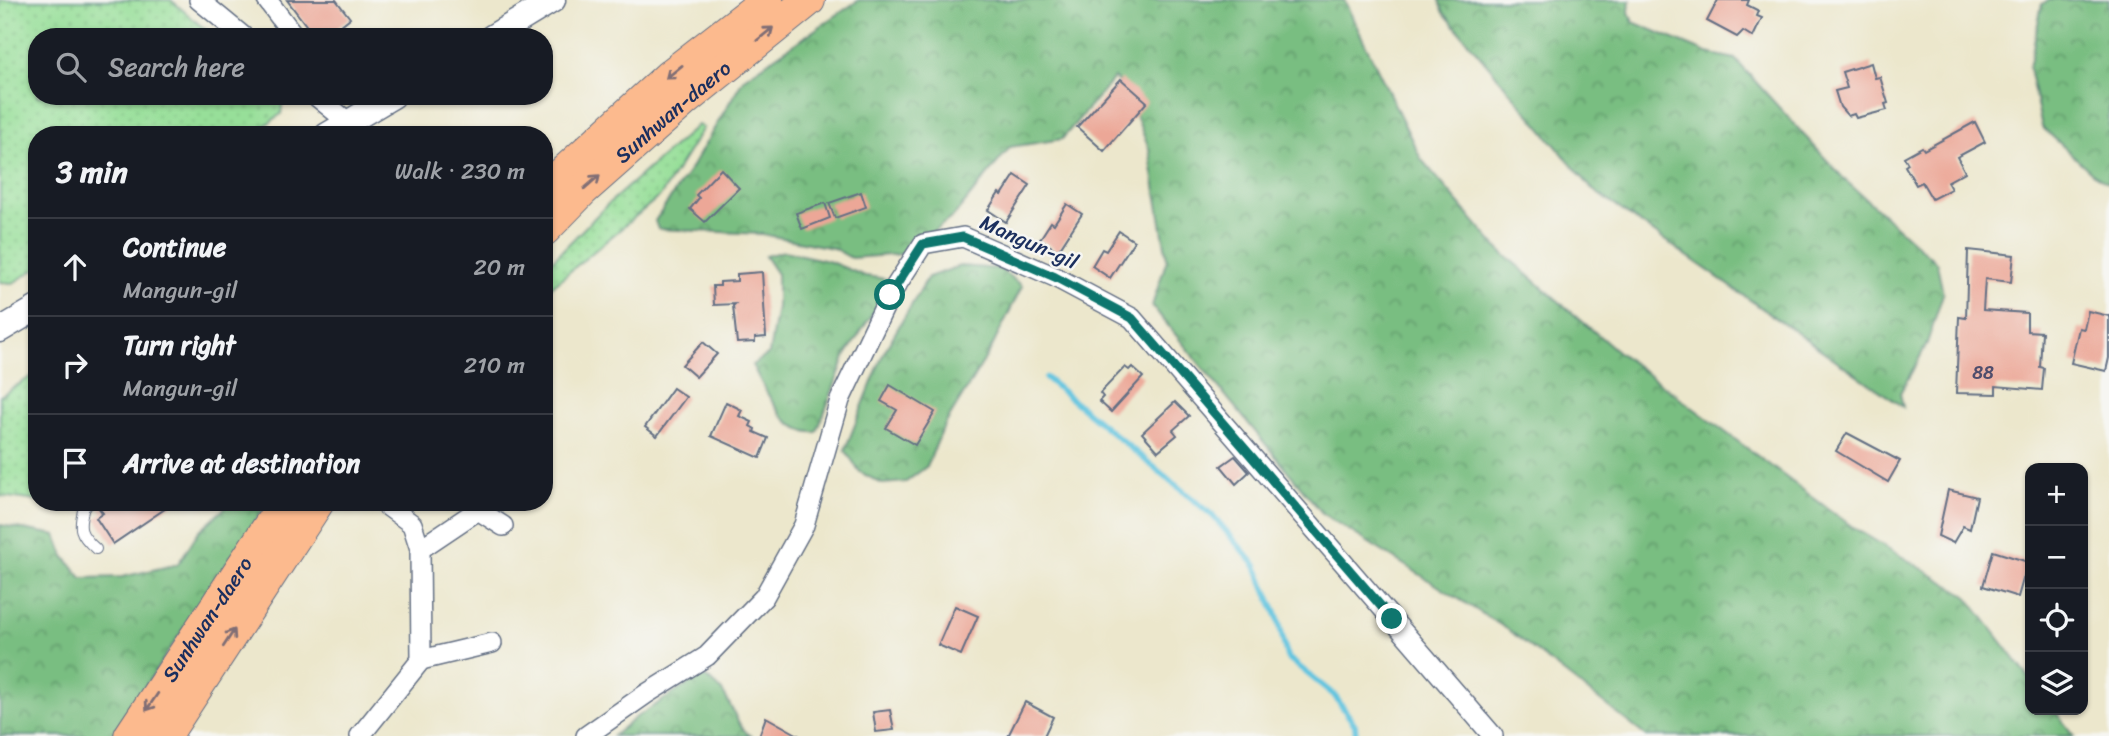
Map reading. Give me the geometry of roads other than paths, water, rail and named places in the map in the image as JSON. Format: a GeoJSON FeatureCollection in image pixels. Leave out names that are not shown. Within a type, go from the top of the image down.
{"type":"FeatureCollection","features":[{"type":"Feature","properties":{"kind":"highway","name":"Sunhwan-daero"},"geometry":{"type":"LineString","coordinates":[[553,182],[668,78],[767,0]]}},
{"type":"Feature","properties":{"kind":"highway","name":"Sunhwan-daero"},"geometry":{"type":"LineString","coordinates":[[553,221],[583,190],[685,100],[809,0]]}},
{"type":"Feature","properties":{"kind":"highway","name":"Sunhwan-daero"},"geometry":{"type":"LineString","coordinates":[[130,736],[279,511]]}},
{"type":"Feature","properties":{"kind":"highway","name":"Sunhwan-daero"},"geometry":{"type":"LineString","coordinates":[[165,736],[312,511]]}},
{"type":"Feature","properties":{"kind":"street"},"geometry":{"type":"LineString","coordinates":[[199,0],[233,28]]}},
{"type":"Feature","properties":{"kind":"street"},"geometry":{"type":"LineString","coordinates":[[267,0],[288,28]]}},
{"type":"Feature","properties":{"kind":"street"},"geometry":{"type":"LineString","coordinates":[[507,28],[553,0]]}},
{"type":"Feature","properties":{"kind":"street"},"geometry":{"type":"LineString","coordinates":[[323,105],[340,126]]}},
{"type":"Feature","properties":{"kind":"street"},"geometry":{"type":"LineString","coordinates":[[341,105],[342,126]]}},
{"type":"Feature","properties":{"kind":"street"},"geometry":{"type":"LineString","coordinates":[[345,126],[379,105]]}},
{"type":"Feature","properties":{"kind":"street","name":"Mangun-gil"},"geometry":{"type":"LineString","coordinates":[[586,736],[707,656],[764,597],[804,525],[840,400],[890,295],[923,244],[963,237],[1055,277],[1132,318],[1493,736]]}},
{"type":"Feature","properties":{"kind":"street"},"geometry":{"type":"LineString","coordinates":[[0,330],[28,313]]}},
{"type":"Feature","properties":{"kind":"street"},"geometry":{"type":"LineString","coordinates":[[394,511],[412,524],[420,550],[421,660]]}},
{"type":"Feature","properties":{"kind":"street"},"geometry":{"type":"LineString","coordinates":[[420,550],[477,511]]}},
{"type":"Feature","properties":{"kind":"street"},"geometry":{"type":"LineString","coordinates":[[480,511],[503,526]]}},
{"type":"Feature","properties":{"kind":"street"},"geometry":{"type":"LineString","coordinates":[[360,736],[421,660],[492,643]]}},
{"type":"Feature","properties":{"kind":"lane"},"geometry":{"type":"LineString","coordinates":[[83,511],[79,525],[87,541],[96,549]]}},
{"type":"Feature","properties":{"kind":"waterway"},"geometry":{"type":"LineString","coordinates":[[1046,378],[1213,516],[1256,566],[1278,618],[1287,657],[1334,695],[1355,725],[1356,736]]}}]}
